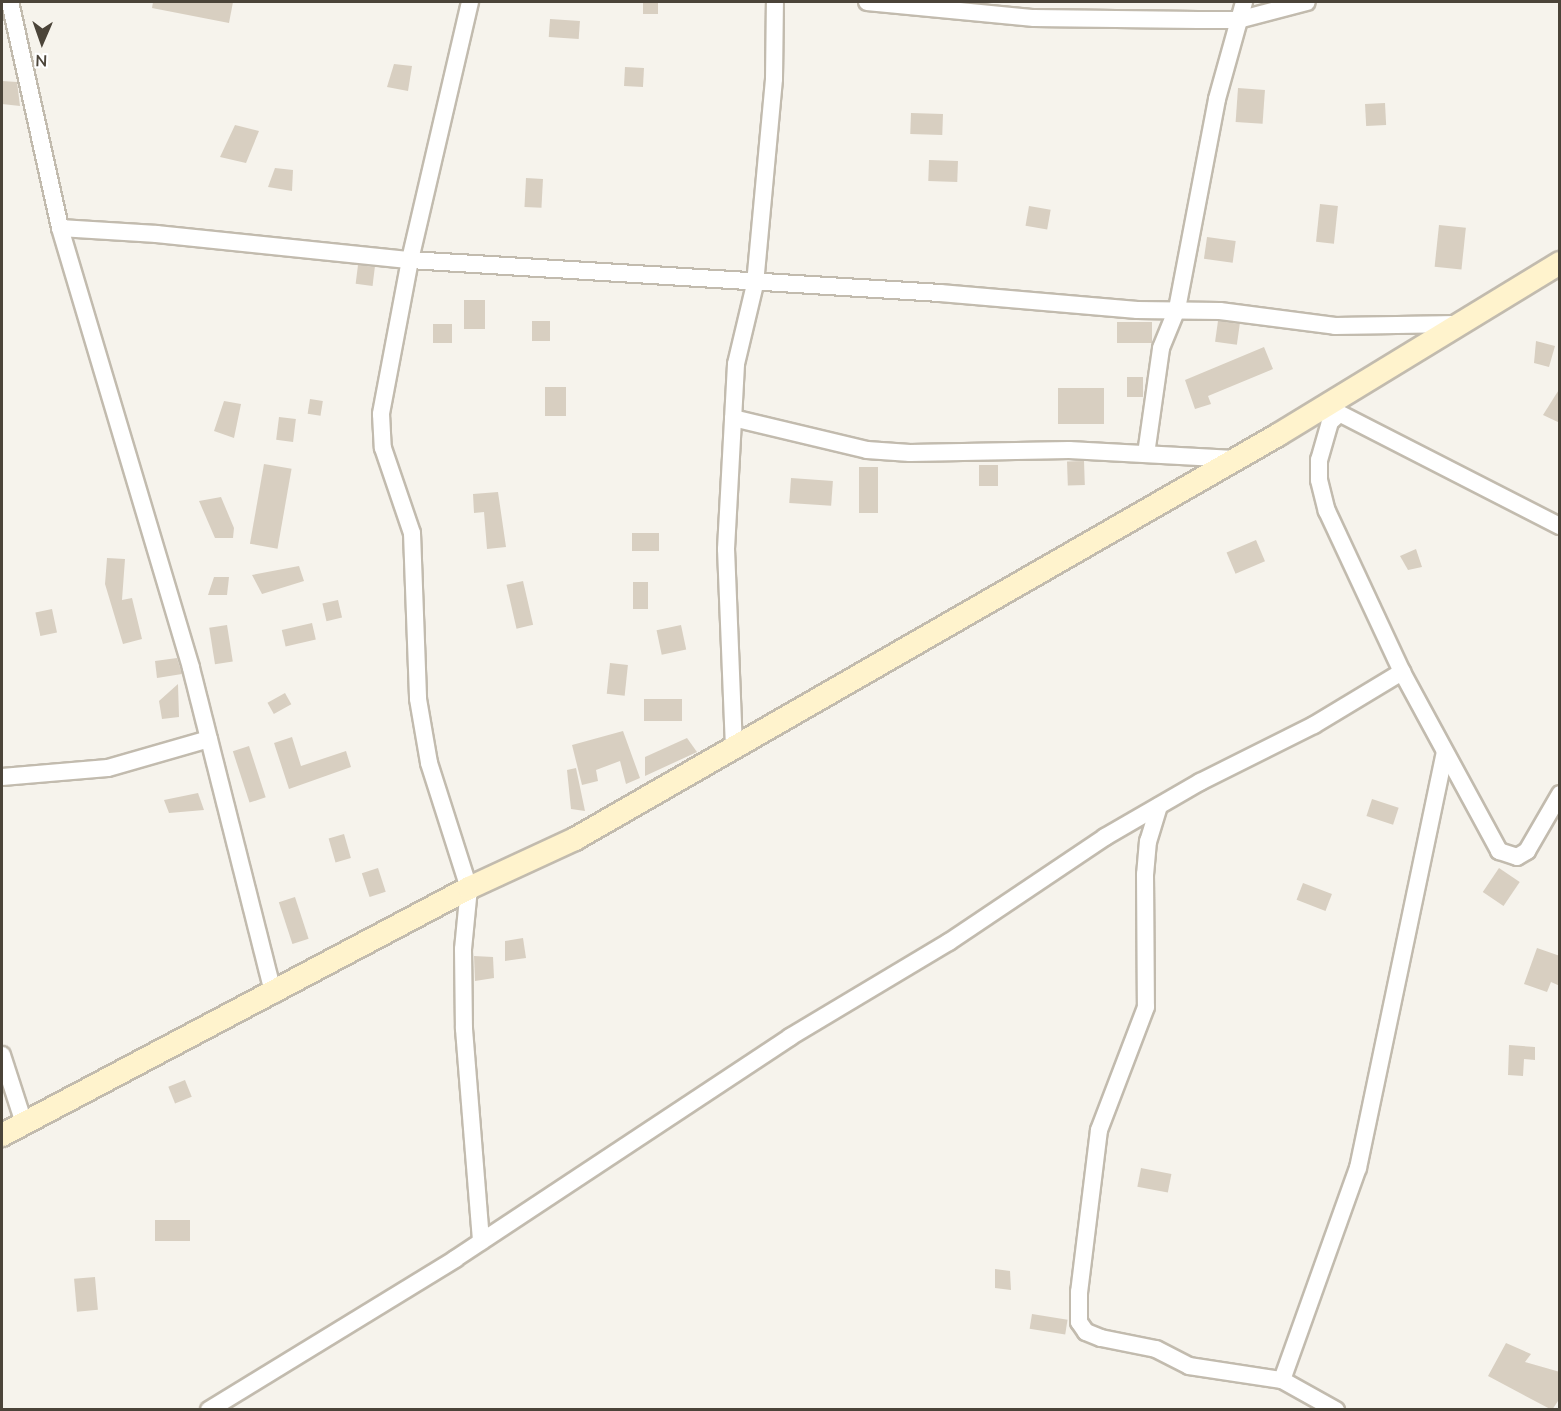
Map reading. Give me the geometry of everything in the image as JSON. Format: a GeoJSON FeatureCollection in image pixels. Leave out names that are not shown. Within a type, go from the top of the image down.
{"type":"FeatureCollection","features":[{"type":"Feature","properties":{"kind":"street"},"geometry":{"type":"LineString","coordinates":[[10,2],[60,228],[209,739],[274,994]]}},
{"type":"Feature","properties":{"kind":"street"},"geometry":{"type":"LineString","coordinates":[[470,2],[410,260],[381,414],[383,448],[412,533],[417,601],[417,699],[429,763],[469,888],[463,950],[464,1029],[481,1241]]}},
{"type":"Feature","properties":{"kind":"street"},"geometry":{"type":"LineString","coordinates":[[734,748],[726,549],[735,364],[755,284],[774,79],[775,2]]}},
{"type":"Feature","properties":{"kind":"street"},"geometry":{"type":"LineString","coordinates":[[867,2],[1034,18],[1238,20],[1307,2]]}},
{"type":"Feature","properties":{"kind":"street"},"geometry":{"type":"LineString","coordinates":[[1146,454],[1161,348],[1177,309],[1217,99],[1244,2]]}},
{"type":"Feature","properties":{"kind":"street"},"geometry":{"type":"LineString","coordinates":[[60,228],[299,246],[410,260],[540,266],[755,284],[940,293],[1137,310],[1177,309],[1369,328],[1432,322],[1456,324]]}},
{"type":"Feature","properties":{"kind":"street"},"geometry":{"type":"LineString","coordinates":[[2,1136],[274,994],[469,888],[575,839],[1237,459],[1333,410],[1456,324],[1560,263]]}},
{"type":"Feature","properties":{"kind":"street"},"geometry":{"type":"LineString","coordinates":[[1333,410],[1560,526]]}},
{"type":"Feature","properties":{"kind":"street"},"geometry":{"type":"LineString","coordinates":[[1333,410],[1322,445],[1319,480],[1341,543],[1402,672],[1499,851],[1508,857],[1527,851],[1560,794]]}},
{"type":"Feature","properties":{"kind":"street"},"geometry":{"type":"LineString","coordinates":[[733,418],[867,450],[1146,454],[1237,459]]}},
{"type":"Feature","properties":{"kind":"street"},"geometry":{"type":"LineString","coordinates":[[209,1410],[481,1241],[790,1037],[949,942],[1105,837],[1159,806],[1314,725],[1402,672]]}},
{"type":"Feature","properties":{"kind":"street"},"geometry":{"type":"LineString","coordinates":[[2,777],[108,768],[209,739]]}},
{"type":"Feature","properties":{"kind":"street"},"geometry":{"type":"LineString","coordinates":[[1281,1380],[1358,1168],[1445,753]]}},
{"type":"Feature","properties":{"kind":"street"},"geometry":{"type":"LineString","coordinates":[[1159,806],[1148,841],[1145,874],[1146,1007],[1099,1130],[1079,1292],[1079,1322],[1086,1332],[1101,1338],[1156,1349],[1189,1366],[1281,1380],[1336,1410]]}},
{"type":"Feature","properties":{"kind":"street"},"geometry":{"type":"LineString","coordinates":[[2,1055],[24,1123]]}},
{"type":"Feature","properties":{"kind":"building"},"geometry":{"type":"Polygon","coordinates":[[[153,2],[233,2],[229,23],[152,8],[153,2]]]}},
{"type":"Feature","properties":{"kind":"building"},"geometry":{"type":"Polygon","coordinates":[[[643,2],[658,2],[658,14],[643,14],[643,2]]]}},
{"type":"Feature","properties":{"kind":"building"},"geometry":{"type":"Polygon","coordinates":[[[550,19],[580,21],[579,39],[549,37],[550,19]]]}},
{"type":"Feature","properties":{"kind":"building"},"geometry":{"type":"Polygon","coordinates":[[[394,64],[412,66],[408,91],[387,87],[394,64]]]}},
{"type":"Feature","properties":{"kind":"building"},"geometry":{"type":"Polygon","coordinates":[[[625,67],[644,68],[643,87],[624,86],[625,67]]]}},
{"type":"Feature","properties":{"kind":"building"},"geometry":{"type":"Polygon","coordinates":[[[2,81],[17,82],[20,106],[2,104],[2,81]]]}},
{"type":"Feature","properties":{"kind":"building"},"geometry":{"type":"Polygon","coordinates":[[[1238,88],[1265,90],[1263,124],[1236,122],[1238,88]]]}},
{"type":"Feature","properties":{"kind":"building"},"geometry":{"type":"Polygon","coordinates":[[[1385,103],[1386,125],[1366,126],[1365,104],[1385,103]]]}},
{"type":"Feature","properties":{"kind":"building"},"geometry":{"type":"Polygon","coordinates":[[[911,113],[943,114],[942,135],[910,134],[911,113]]]}},
{"type":"Feature","properties":{"kind":"building"},"geometry":{"type":"Polygon","coordinates":[[[235,125],[259,131],[246,163],[220,157],[235,125]]]}},
{"type":"Feature","properties":{"kind":"building"},"geometry":{"type":"Polygon","coordinates":[[[929,160],[958,161],[957,182],[928,181],[929,160]]]}},
{"type":"Feature","properties":{"kind":"building"},"geometry":{"type":"Polygon","coordinates":[[[275,168],[293,170],[292,191],[268,187],[275,168]]]}},
{"type":"Feature","properties":{"kind":"building"},"geometry":{"type":"Polygon","coordinates":[[[526,178],[543,179],[541,208],[524,207],[526,178]]]}},
{"type":"Feature","properties":{"kind":"building"},"geometry":{"type":"Polygon","coordinates":[[[1320,204],[1338,206],[1334,244],[1316,242],[1320,204]]]}},
{"type":"Feature","properties":{"kind":"building"},"geometry":{"type":"Polygon","coordinates":[[[1029,206],[1051,210],[1047,230],[1026,226],[1029,206]]]}},
{"type":"Feature","properties":{"kind":"building"},"geometry":{"type":"Polygon","coordinates":[[[1439,225],[1466,228],[1461,270],[1435,267],[1439,225]]]}},
{"type":"Feature","properties":{"kind":"building"},"geometry":{"type":"Polygon","coordinates":[[[1207,237],[1236,241],[1233,263],[1204,259],[1207,237]]]}},
{"type":"Feature","properties":{"kind":"building"},"geometry":{"type":"Polygon","coordinates":[[[358,265],[375,267],[373,286],[356,284],[358,265]]]}},
{"type":"Feature","properties":{"kind":"building"},"geometry":{"type":"Polygon","coordinates":[[[464,300],[485,300],[485,329],[464,329],[464,300]]]}},
{"type":"Feature","properties":{"kind":"building"},"geometry":{"type":"Polygon","coordinates":[[[532,321],[550,321],[550,341],[532,341],[532,321]]]}},
{"type":"Feature","properties":{"kind":"building"},"geometry":{"type":"Polygon","coordinates":[[[1218,321],[1240,324],[1237,345],[1215,342],[1218,321]]]}},
{"type":"Feature","properties":{"kind":"building"},"geometry":{"type":"Polygon","coordinates":[[[1117,322],[1152,322],[1152,343],[1117,343],[1117,322]]]}},
{"type":"Feature","properties":{"kind":"building"},"geometry":{"type":"Polygon","coordinates":[[[433,324],[452,324],[452,343],[433,343],[433,324]]]}},
{"type":"Feature","properties":{"kind":"building"},"geometry":{"type":"Polygon","coordinates":[[[1536,341],[1555,346],[1549,367],[1534,363],[1536,341]]]}},
{"type":"Feature","properties":{"kind":"building"},"geometry":{"type":"Polygon","coordinates":[[[1264,347],[1273,369],[1208,396],[1211,404],[1195,409],[1185,380],[1264,347]]]}},
{"type":"Feature","properties":{"kind":"building"},"geometry":{"type":"Polygon","coordinates":[[[1127,377],[1143,377],[1143,397],[1127,397],[1127,377]]]}},
{"type":"Feature","properties":{"kind":"building"},"geometry":{"type":"Polygon","coordinates":[[[545,387],[566,387],[566,416],[545,416],[545,387]]]}},
{"type":"Feature","properties":{"kind":"building"},"geometry":{"type":"Polygon","coordinates":[[[1058,388],[1104,388],[1104,424],[1058,424],[1058,388]]]}},
{"type":"Feature","properties":{"kind":"building"},"geometry":{"type":"Polygon","coordinates":[[[1560,388],[1560,423],[1543,415],[1560,388]]]}},
{"type":"Feature","properties":{"kind":"building"},"geometry":{"type":"Polygon","coordinates":[[[310,399],[323,401],[320,416],[308,414],[310,399]]]}},
{"type":"Feature","properties":{"kind":"building"},"geometry":{"type":"Polygon","coordinates":[[[224,401],[241,404],[234,438],[214,431],[224,401]]]}},
{"type":"Feature","properties":{"kind":"building"},"geometry":{"type":"Polygon","coordinates":[[[279,417],[296,419],[293,442],[276,440],[279,417]]]}},
{"type":"Feature","properties":{"kind":"building"},"geometry":{"type":"Polygon","coordinates":[[[1084,461],[1085,485],[1068,486],[1067,462],[1084,461]]]}},
{"type":"Feature","properties":{"kind":"building"},"geometry":{"type":"Polygon","coordinates":[[[264,464],[292,469],[278,549],[250,544],[264,464]]]}},
{"type":"Feature","properties":{"kind":"building"},"geometry":{"type":"Polygon","coordinates":[[[979,465],[998,465],[998,486],[979,486],[979,465]]]}},
{"type":"Feature","properties":{"kind":"building"},"geometry":{"type":"Polygon","coordinates":[[[859,467],[878,467],[878,513],[859,513],[859,467]]]}},
{"type":"Feature","properties":{"kind":"building"},"geometry":{"type":"Polygon","coordinates":[[[791,478],[833,481],[831,506],[789,503],[791,478]]]}},
{"type":"Feature","properties":{"kind":"building"},"geometry":{"type":"Polygon","coordinates":[[[498,492],[506,547],[487,549],[484,512],[474,513],[473,494],[498,492]]]}},
{"type":"Feature","properties":{"kind":"building"},"geometry":{"type":"Polygon","coordinates":[[[221,497],[234,528],[233,538],[215,538],[199,501],[221,497]]]}},
{"type":"Feature","properties":{"kind":"building"},"geometry":{"type":"Polygon","coordinates":[[[632,533],[659,533],[659,551],[632,551],[632,533]]]}},
{"type":"Feature","properties":{"kind":"building"},"geometry":{"type":"Polygon","coordinates":[[[1256,540],[1265,561],[1236,574],[1227,553],[1256,540]]]}},
{"type":"Feature","properties":{"kind":"building"},"geometry":{"type":"Polygon","coordinates":[[[1416,549],[1422,567],[1408,570],[1400,556],[1416,549]]]}},
{"type":"Feature","properties":{"kind":"building"},"geometry":{"type":"Polygon","coordinates":[[[107,558],[125,559],[122,600],[132,598],[142,639],[123,644],[105,584],[107,558]]]}},
{"type":"Feature","properties":{"kind":"building"},"geometry":{"type":"Polygon","coordinates":[[[299,566],[304,581],[262,594],[252,575],[299,566]]]}},
{"type":"Feature","properties":{"kind":"building"},"geometry":{"type":"Polygon","coordinates":[[[214,577],[229,577],[227,595],[208,595],[214,577]]]}},
{"type":"Feature","properties":{"kind":"building"},"geometry":{"type":"Polygon","coordinates":[[[523,581],[533,625],[517,629],[506,585],[523,581]]]}},
{"type":"Feature","properties":{"kind":"building"},"geometry":{"type":"Polygon","coordinates":[[[633,582],[648,582],[648,609],[633,609],[633,582]]]}},
{"type":"Feature","properties":{"kind":"building"},"geometry":{"type":"Polygon","coordinates":[[[338,600],[342,618],[326,621],[322,604],[338,600]]]}},
{"type":"Feature","properties":{"kind":"building"},"geometry":{"type":"Polygon","coordinates":[[[52,609],[57,632],[40,636],[35,613],[52,609]]]}},
{"type":"Feature","properties":{"kind":"building"},"geometry":{"type":"Polygon","coordinates":[[[312,623],[316,640],[286,647],[282,630],[312,623]]]}},
{"type":"Feature","properties":{"kind":"building"},"geometry":{"type":"Polygon","coordinates":[[[227,625],[233,662],[215,664],[209,628],[227,625]]]}},
{"type":"Feature","properties":{"kind":"building"},"geometry":{"type":"Polygon","coordinates":[[[681,625],[686,649],[662,655],[657,630],[681,625]]]}},
{"type":"Feature","properties":{"kind":"building"},"geometry":{"type":"Polygon","coordinates":[[[177,658],[182,674],[157,678],[155,661],[177,658]]]}},
{"type":"Feature","properties":{"kind":"building"},"geometry":{"type":"Polygon","coordinates":[[[610,663],[628,665],[625,696],[607,694],[610,663]]]}},
{"type":"Feature","properties":{"kind":"building"},"geometry":{"type":"Polygon","coordinates":[[[178,684],[179,717],[162,719],[159,701],[178,684]]]}},
{"type":"Feature","properties":{"kind":"building"},"geometry":{"type":"Polygon","coordinates":[[[285,693],[291,704],[274,714],[268,703],[285,693]]]}},
{"type":"Feature","properties":{"kind":"building"},"geometry":{"type":"Polygon","coordinates":[[[644,699],[682,699],[682,721],[644,721],[644,699]]]}},
{"type":"Feature","properties":{"kind":"building"},"geometry":{"type":"Polygon","coordinates":[[[623,731],[640,778],[626,784],[620,761],[596,770],[598,781],[582,785],[572,745],[623,731]]]}},
{"type":"Feature","properties":{"kind":"building"},"geometry":{"type":"Polygon","coordinates":[[[292,737],[301,766],[346,751],[351,767],[289,789],[274,743],[292,737]]]}},
{"type":"Feature","properties":{"kind":"building"},"geometry":{"type":"Polygon","coordinates":[[[687,738],[697,752],[645,776],[645,757],[687,738]]]}},
{"type":"Feature","properties":{"kind":"building"},"geometry":{"type":"Polygon","coordinates":[[[249,746],[266,797],[250,803],[233,751],[249,746]]]}},
{"type":"Feature","properties":{"kind":"building"},"geometry":{"type":"Polygon","coordinates":[[[576,768],[585,811],[571,809],[567,770],[576,768]]]}},
{"type":"Feature","properties":{"kind":"building"},"geometry":{"type":"Polygon","coordinates":[[[198,793],[204,810],[169,813],[164,800],[198,793]]]}},
{"type":"Feature","properties":{"kind":"building"},"geometry":{"type":"Polygon","coordinates":[[[1372,799],[1399,808],[1393,825],[1366,816],[1372,799]]]}},
{"type":"Feature","properties":{"kind":"building"},"geometry":{"type":"Polygon","coordinates":[[[344,834],[351,858],[336,862],[329,838],[344,834]]]}},
{"type":"Feature","properties":{"kind":"building"},"geometry":{"type":"Polygon","coordinates":[[[378,868],[386,892],[370,897],[362,873],[378,868]]]}},
{"type":"Feature","properties":{"kind":"building"},"geometry":{"type":"Polygon","coordinates":[[[1499,868],[1520,882],[1504,906],[1483,892],[1499,868]]]}},
{"type":"Feature","properties":{"kind":"building"},"geometry":{"type":"Polygon","coordinates":[[[1303,883],[1332,894],[1325,911],[1297,900],[1303,883]]]}},
{"type":"Feature","properties":{"kind":"building"},"geometry":{"type":"Polygon","coordinates":[[[295,897],[309,939],[292,944],[279,902],[295,897]]]}},
{"type":"Feature","properties":{"kind":"building"},"geometry":{"type":"Polygon","coordinates":[[[523,938],[526,958],[505,961],[505,941],[523,938]]]}},
{"type":"Feature","properties":{"kind":"building"},"geometry":{"type":"Polygon","coordinates":[[[1537,948],[1560,956],[1560,986],[1551,982],[1547,992],[1524,984],[1537,948]]]}},
{"type":"Feature","properties":{"kind":"building"},"geometry":{"type":"Polygon","coordinates":[[[474,956],[493,957],[494,978],[475,981],[474,956]]]}},
{"type":"Feature","properties":{"kind":"building"},"geometry":{"type":"Polygon","coordinates":[[[1509,1045],[1535,1047],[1535,1060],[1524,1059],[1523,1076],[1508,1075],[1509,1045]]]}},
{"type":"Feature","properties":{"kind":"building"},"geometry":{"type":"Polygon","coordinates":[[[185,1080],[192,1097],[175,1103],[168,1087],[185,1080]]]}},
{"type":"Feature","properties":{"kind":"building"},"geometry":{"type":"Polygon","coordinates":[[[1141,1168],[1171,1174],[1168,1193],[1137,1187],[1141,1168]]]}},
{"type":"Feature","properties":{"kind":"building"},"geometry":{"type":"Polygon","coordinates":[[[155,1220],[190,1220],[190,1241],[155,1241],[155,1220]]]}},
{"type":"Feature","properties":{"kind":"building"},"geometry":{"type":"Polygon","coordinates":[[[995,1269],[1010,1271],[1011,1290],[995,1288],[995,1269]]]}},
{"type":"Feature","properties":{"kind":"building"},"geometry":{"type":"Polygon","coordinates":[[[95,1277],[98,1310],[77,1312],[74,1279],[95,1277]]]}},
{"type":"Feature","properties":{"kind":"building"},"geometry":{"type":"Polygon","coordinates":[[[1032,1314],[1068,1320],[1065,1334],[1030,1329],[1032,1314]]]}},
{"type":"Feature","properties":{"kind":"building"},"geometry":{"type":"Polygon","coordinates":[[[1506,1343],[1531,1354],[1525,1362],[1560,1372],[1560,1398],[1552,1410],[1488,1376],[1506,1343]]]}}]}
